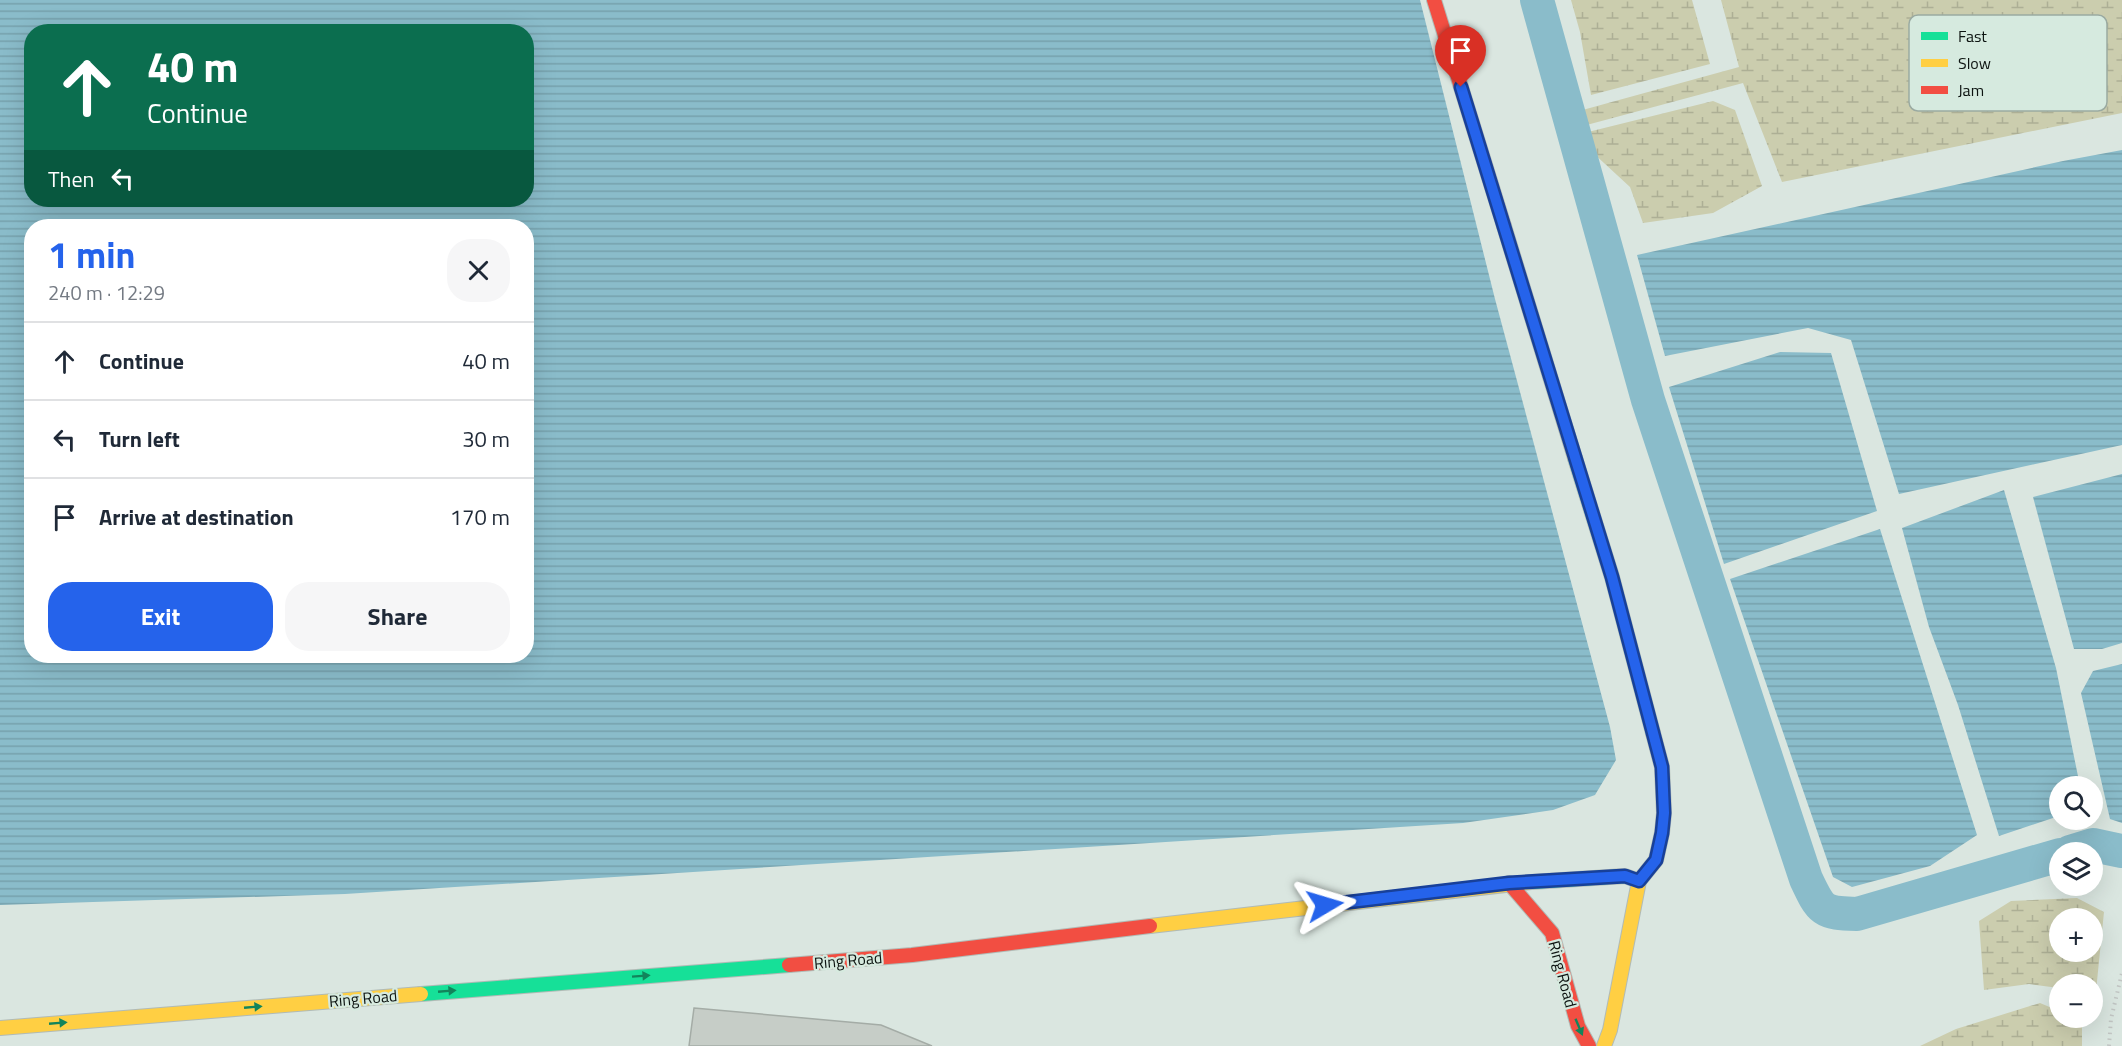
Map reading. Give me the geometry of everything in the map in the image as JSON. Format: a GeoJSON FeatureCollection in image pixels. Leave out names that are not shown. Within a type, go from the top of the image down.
{"type":"FeatureCollection","features":[{"type":"Feature","properties":{"kind":"street"},"geometry":{"type":"LineString","coordinates":[[1434,0],[1612,577],[1662,767],[1664,813],[1662,833],[1656,860],[1639,881],[1610,1030],[1604,1046]]}},
{"type":"Feature","properties":{"kind":"street"},"geometry":{"type":"LineString","coordinates":[[1509,883],[1625,876],[1639,881]]}},
{"type":"Feature","properties":{"kind":"street","name":"Ring Road"},"geometry":{"type":"LineString","coordinates":[[0,1028],[912,955],[1509,883],[1552,933],[1578,1026],[1589,1046]]}},
{"type":"Feature","properties":{"kind":"path"},"geometry":{"type":"LineString","coordinates":[[2109,1046],[2111,1019],[2122,973]]}},
{"type":"Feature","properties":{"kind":"green space"},"geometry":{"type":"Polygon","coordinates":[[[1571,0],[1692,0],[1710,64],[1591,95],[1580,32],[1571,0]]]}},
{"type":"Feature","properties":{"kind":"green space"},"geometry":{"type":"Polygon","coordinates":[[[1721,0],[2122,0],[2122,113],[1782,182],[1743,83],[1568,130],[1568,114],[1739,67],[1721,0]]]}},
{"type":"Feature","properties":{"kind":"green space"},"geometry":{"type":"Polygon","coordinates":[[[1713,101],[1735,110],[1762,186],[1713,213],[1643,223],[1630,187],[1591,151],[1588,132],[1713,101]]]}},
{"type":"Feature","properties":{"kind":"green space"},"geometry":{"type":"Polygon","coordinates":[[[2077,898],[2096,908],[2049,908],[2049,962],[2099,962],[2098,974],[2049,974],[2049,987],[2029,984],[1984,990],[1979,921],[2011,901],[2077,898]]]}},
{"type":"Feature","properties":{"kind":"green space"},"geometry":{"type":"Polygon","coordinates":[[[2040,1003],[2049,1007],[2049,1028],[2082,1028],[2082,1046],[1920,1046],[1956,1029],[2040,1003]]]}},
{"type":"Feature","properties":{"kind":"water"},"geometry":{"type":"Polygon","coordinates":[[[0,0],[1420,0],[1495,299],[1610,727],[1616,760],[1595,795],[1553,810],[1463,823],[345,894],[0,905],[0,0]]]}},
{"type":"Feature","properties":{"kind":"water"},"geometry":{"type":"Polygon","coordinates":[[[2122,150],[2122,445],[1899,494],[1851,340],[1808,328],[1665,356],[1637,255],[2122,150]]]}},
{"type":"Feature","properties":{"kind":"water"},"geometry":{"type":"Polygon","coordinates":[[[1780,352],[1831,353],[1877,511],[1724,564],[1669,387],[1780,352]]]}},
{"type":"Feature","properties":{"kind":"water"},"geometry":{"type":"Polygon","coordinates":[[[2122,474],[2122,643],[2102,649],[2074,649],[2033,497],[2122,474]]]}},
{"type":"Feature","properties":{"kind":"water"},"geometry":{"type":"Polygon","coordinates":[[[2004,490],[2056,668],[2078,776],[2049,776],[2049,819],[1999,836],[1958,705],[1929,627],[1902,528],[2004,490]]]}},
{"type":"Feature","properties":{"kind":"water"},"geometry":{"type":"Polygon","coordinates":[[[1880,529],[1977,835],[1930,866],[1852,887],[1833,877],[1730,579],[1880,529]]]}},
{"type":"Feature","properties":{"kind":"water"},"geometry":{"type":"Polygon","coordinates":[[[2122,664],[2122,823],[2110,819],[2103,789],[2103,776],[2100,776],[2081,693],[2093,671],[2122,664]]]}},
{"type":"Feature","properties":{"kind":"building"},"geometry":{"type":"Polygon","coordinates":[[[694,1008],[881,1025],[932,1046],[689,1046],[694,1008]]]}},
{"type":"Feature","properties":{"kind":"waterway"},"geometry":{"type":"LineString","coordinates":[[1537,0],[1648,400],[1806,879],[1815,898],[1829,911],[1857,914],[2049,858]]}},
{"type":"Feature","properties":{"kind":"waterway"},"geometry":{"type":"LineString","coordinates":[[2103,847],[2122,851]]}},
{"type":"Feature","properties":{"kind":"traffic: fast"},"geometry":{"type":"LineString","coordinates":[[1575,458],[1612,577],[1653,733]]}},
{"type":"Feature","properties":{"kind":"traffic: fast"},"geometry":{"type":"LineString","coordinates":[[1531,882],[1625,876],[1639,881]]}},
{"type":"Feature","properties":{"kind":"traffic: fast"},"geometry":{"type":"LineString","coordinates":[[421,994],[789,965]]}},
{"type":"Feature","properties":{"kind":"traffic: slow"},"geometry":{"type":"LineString","coordinates":[[1504,226],[1575,458]]}},
{"type":"Feature","properties":{"kind":"traffic: slow"},"geometry":{"type":"LineString","coordinates":[[1604,1046],[1610,1030],[1639,881],[1656,860],[1662,833],[1664,813],[1662,767],[1653,733]]}},
{"type":"Feature","properties":{"kind":"traffic: slow"},"geometry":{"type":"LineString","coordinates":[[1150,926],[1531,882]]}},
{"type":"Feature","properties":{"kind":"traffic: slow"},"geometry":{"type":"LineString","coordinates":[[0,1028],[421,994]]}},
{"type":"Feature","properties":{"kind":"traffic: jam"},"geometry":{"type":"LineString","coordinates":[[1434,0],[1504,226]]}},
{"type":"Feature","properties":{"kind":"traffic: jam"},"geometry":{"type":"LineString","coordinates":[[1509,883],[1552,933],[1578,1026],[1589,1046]]}},
{"type":"Feature","properties":{"kind":"traffic: jam"},"geometry":{"type":"LineString","coordinates":[[789,965],[912,955],[1150,926]]}},
{"type":"Feature","properties":{"kind":"route"},"geometry":{"type":"LineString","coordinates":[[1325,905],[1509,883],[1625,876],[1639,881],[1656,860],[1662,833],[1664,813],[1662,767],[1612,577],[1461,87]]}}]}
